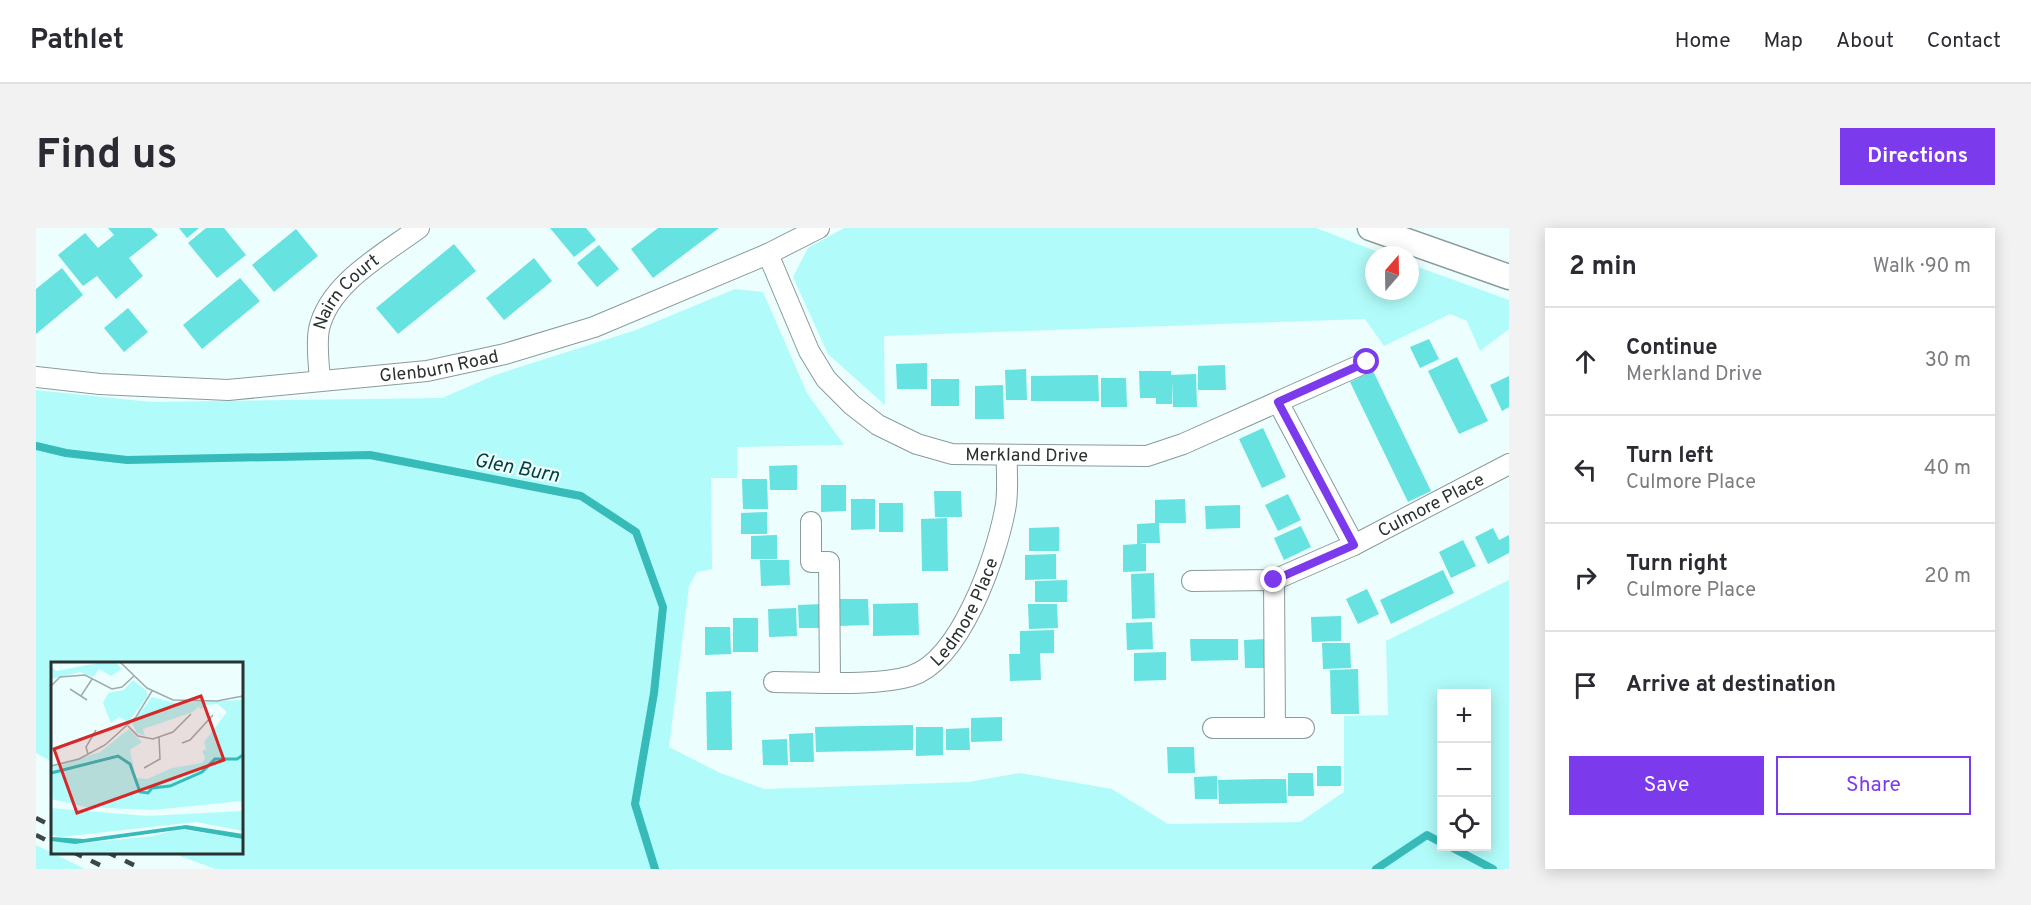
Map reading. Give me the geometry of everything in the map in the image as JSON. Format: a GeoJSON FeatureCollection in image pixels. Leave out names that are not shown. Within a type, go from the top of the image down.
{"type":"FeatureCollection","features":[{"type":"Feature","properties":{"kind":"street","name":"Nairn Court"},"geometry":{"type":"LineString","coordinates":[[320,381],[319,330],[327,308],[352,277],[419,228]]}},
{"type":"Feature","properties":{"kind":"street","name":"Glenburn Road"},"geometry":{"type":"LineString","coordinates":[[36,377],[100,384],[228,390],[427,371],[505,354],[625,315],[768,254],[819,228]]}},
{"type":"Feature","properties":{"kind":"street"},"geometry":{"type":"LineString","coordinates":[[1370,228],[1509,277]]}},
{"type":"Feature","properties":{"kind":"street","name":"Merkland Drive"},"geometry":{"type":"LineString","coordinates":[[768,254],[809,351],[826,379],[852,405],[878,425],[917,444],[952,454],[1147,456],[1183,444],[1367,362]]}},
{"type":"Feature","properties":{"kind":"street"},"geometry":{"type":"LineString","coordinates":[[1278,402],[1354,545]]}},
{"type":"Feature","properties":{"kind":"street","name":"Ledmore Place"},"geometry":{"type":"LineString","coordinates":[[774,682],[894,680],[914,675],[941,655],[973,603],[993,555],[1006,507],[1007,455]]}},
{"type":"Feature","properties":{"kind":"street","name":"Culmore Place"},"geometry":{"type":"LineString","coordinates":[[1192,580],[1274,580],[1354,545],[1509,464]]}},
{"type":"Feature","properties":{"kind":"street"},"geometry":{"type":"LineString","coordinates":[[811,522],[811,562],[829,562],[830,681]]}},
{"type":"Feature","properties":{"kind":"street"},"geometry":{"type":"LineString","coordinates":[[1274,580],[1275,728]]}},
{"type":"Feature","properties":{"kind":"street"},"geometry":{"type":"LineString","coordinates":[[1213,728],[1304,728]]}},
{"type":"Feature","properties":{"kind":"shaded area"},"geometry":{"type":"Polygon","coordinates":[[[844,228],[1316,228],[1365,247],[1365,300],[1419,300],[1419,267],[1509,300],[1509,329],[1480,351],[1467,321],[1450,314],[1384,346],[1365,319],[884,336],[885,405],[828,354],[793,277],[808,248],[844,228]]]}},
{"type":"Feature","properties":{"kind":"shaded area"},"geometry":{"type":"Polygon","coordinates":[[[735,289],[763,292],[807,393],[844,445],[737,447],[737,478],[711,478],[712,569],[697,572],[689,586],[669,747],[718,772],[764,789],[969,782],[1020,773],[1112,789],[1168,824],[1300,822],[1344,792],[1344,716],[1388,715],[1386,641],[1509,580],[1509,869],[215,869],[175,854],[243,854],[243,662],[51,662],[51,761],[36,753],[36,390],[151,402],[442,398],[495,375],[636,330],[735,289]]]}},
{"type":"Feature","properties":{"kind":"shaded area"},"geometry":{"type":"Polygon","coordinates":[[[36,845],[85,869],[36,869],[36,845]]]}},
{"type":"Feature","properties":{"kind":"building"},"geometry":{"type":"Polygon","coordinates":[[[108,228],[151,228],[158,235],[129,258],[143,276],[116,299],[97,276],[83,286],[58,255],[85,233],[98,248],[114,235],[108,228]]]}},
{"type":"Feature","properties":{"kind":"building"},"geometry":{"type":"Polygon","coordinates":[[[179,228],[199,228],[187,238],[179,228]]]}},
{"type":"Feature","properties":{"kind":"building"},"geometry":{"type":"Polygon","coordinates":[[[206,228],[224,228],[246,255],[217,278],[188,243],[206,228]]]}},
{"type":"Feature","properties":{"kind":"building"},"geometry":{"type":"Polygon","coordinates":[[[550,228],[586,228],[596,240],[574,257],[550,228]]]}},
{"type":"Feature","properties":{"kind":"building"},"geometry":{"type":"Polygon","coordinates":[[[658,228],[719,228],[653,278],[631,249],[658,228]]]}},
{"type":"Feature","properties":{"kind":"building"},"geometry":{"type":"Polygon","coordinates":[[[296,229],[318,256],[274,292],[252,265],[296,229]]]}},
{"type":"Feature","properties":{"kind":"building"},"geometry":{"type":"Polygon","coordinates":[[[454,244],[476,271],[398,334],[376,308],[454,244]]]}},
{"type":"Feature","properties":{"kind":"building"},"geometry":{"type":"Polygon","coordinates":[[[599,245],[619,269],[597,287],[577,263],[599,245]]]}},
{"type":"Feature","properties":{"kind":"building"},"geometry":{"type":"Polygon","coordinates":[[[534,258],[552,281],[504,320],[486,298],[534,258]]]}},
{"type":"Feature","properties":{"kind":"building"},"geometry":{"type":"Polygon","coordinates":[[[62,268],[83,295],[36,334],[36,289],[62,268]]]}},
{"type":"Feature","properties":{"kind":"building"},"geometry":{"type":"Polygon","coordinates":[[[240,278],[260,301],[202,349],[183,325],[240,278]]]}},
{"type":"Feature","properties":{"kind":"building"},"geometry":{"type":"Polygon","coordinates":[[[128,308],[148,332],[124,352],[104,328],[128,308]]]}},
{"type":"Feature","properties":{"kind":"building"},"geometry":{"type":"Polygon","coordinates":[[[1429,339],[1439,359],[1420,368],[1410,347],[1429,339]]]}},
{"type":"Feature","properties":{"kind":"building"},"geometry":{"type":"Polygon","coordinates":[[[1457,357],[1488,421],[1459,434],[1428,371],[1457,357]]]}},
{"type":"Feature","properties":{"kind":"building"},"geometry":{"type":"Polygon","coordinates":[[[927,363],[927,389],[897,389],[896,364],[927,363]]]}},
{"type":"Feature","properties":{"kind":"building"},"geometry":{"type":"Polygon","coordinates":[[[1225,365],[1226,390],[1198,390],[1198,366],[1225,365]]]}},
{"type":"Feature","properties":{"kind":"building"},"geometry":{"type":"Polygon","coordinates":[[[1026,369],[1027,400],[1006,400],[1005,370],[1026,369]]]}},
{"type":"Feature","properties":{"kind":"building"},"geometry":{"type":"Polygon","coordinates":[[[1139,371],[1171,371],[1171,375],[1196,374],[1197,407],[1173,407],[1172,380],[1172,404],[1156,404],[1156,398],[1140,398],[1139,371]]]}},
{"type":"Feature","properties":{"kind":"building"},"geometry":{"type":"Polygon","coordinates":[[[1373,371],[1431,491],[1408,502],[1350,382],[1373,371]]]}},
{"type":"Feature","properties":{"kind":"building"},"geometry":{"type":"Polygon","coordinates":[[[1098,375],[1099,401],[1031,401],[1031,376],[1098,375]]]}},
{"type":"Feature","properties":{"kind":"building"},"geometry":{"type":"Polygon","coordinates":[[[1509,376],[1509,407],[1502,411],[1490,385],[1509,376]]]}},
{"type":"Feature","properties":{"kind":"building"},"geometry":{"type":"Polygon","coordinates":[[[1101,378],[1126,378],[1127,407],[1101,407],[1101,378]]]}},
{"type":"Feature","properties":{"kind":"building"},"geometry":{"type":"Polygon","coordinates":[[[931,379],[959,379],[959,406],[931,406],[931,379]]]}},
{"type":"Feature","properties":{"kind":"building"},"geometry":{"type":"Polygon","coordinates":[[[1003,385],[1004,419],[975,419],[975,386],[1003,385]]]}},
{"type":"Feature","properties":{"kind":"building"},"geometry":{"type":"Polygon","coordinates":[[[1263,428],[1286,477],[1262,488],[1239,439],[1263,428]]]}},
{"type":"Feature","properties":{"kind":"building"},"geometry":{"type":"Polygon","coordinates":[[[797,465],[797,490],[770,490],[769,466],[797,465]]]}},
{"type":"Feature","properties":{"kind":"building"},"geometry":{"type":"Polygon","coordinates":[[[742,479],[767,479],[768,509],[743,509],[742,479]]]}},
{"type":"Feature","properties":{"kind":"building"},"geometry":{"type":"Polygon","coordinates":[[[821,485],[846,485],[846,511],[821,512],[821,485]]]}},
{"type":"Feature","properties":{"kind":"building"},"geometry":{"type":"Polygon","coordinates":[[[934,491],[961,491],[962,517],[935,517],[934,491]]]}},
{"type":"Feature","properties":{"kind":"building"},"geometry":{"type":"Polygon","coordinates":[[[1288,494],[1301,520],[1278,531],[1265,505],[1288,494]]]}},
{"type":"Feature","properties":{"kind":"building"},"geometry":{"type":"Polygon","coordinates":[[[851,499],[875,499],[875,529],[851,530],[851,499]]]}},
{"type":"Feature","properties":{"kind":"building"},"geometry":{"type":"Polygon","coordinates":[[[1185,499],[1186,523],[1159,523],[1160,543],[1140,543],[1146,544],[1146,571],[1123,572],[1123,545],[1137,544],[1137,524],[1155,523],[1155,500],[1185,499]]]}},
{"type":"Feature","properties":{"kind":"building"},"geometry":{"type":"Polygon","coordinates":[[[879,503],[903,503],[903,532],[879,532],[879,503]]]}},
{"type":"Feature","properties":{"kind":"building"},"geometry":{"type":"Polygon","coordinates":[[[1240,505],[1240,528],[1206,529],[1205,506],[1240,505]]]}},
{"type":"Feature","properties":{"kind":"building"},"geometry":{"type":"Polygon","coordinates":[[[767,512],[767,534],[741,534],[741,513],[767,512]]]}},
{"type":"Feature","properties":{"kind":"building"},"geometry":{"type":"Polygon","coordinates":[[[947,518],[948,571],[922,571],[921,519],[947,518]]]}},
{"type":"Feature","properties":{"kind":"building"},"geometry":{"type":"Polygon","coordinates":[[[1301,526],[1311,547],[1284,560],[1274,538],[1301,526]]]}},
{"type":"Feature","properties":{"kind":"building"},"geometry":{"type":"Polygon","coordinates":[[[1059,527],[1059,551],[1029,551],[1029,528],[1059,527]]]}},
{"type":"Feature","properties":{"kind":"building"},"geometry":{"type":"Polygon","coordinates":[[[1493,528],[1499,540],[1509,535],[1509,553],[1488,564],[1475,537],[1493,528]]]}},
{"type":"Feature","properties":{"kind":"building"},"geometry":{"type":"Polygon","coordinates":[[[777,535],[777,559],[751,559],[751,536],[777,535]]]}},
{"type":"Feature","properties":{"kind":"building"},"geometry":{"type":"Polygon","coordinates":[[[1463,540],[1476,566],[1451,578],[1439,552],[1463,540]]]}},
{"type":"Feature","properties":{"kind":"building"},"geometry":{"type":"Polygon","coordinates":[[[1056,554],[1056,579],[1025,580],[1025,555],[1056,554]]]}},
{"type":"Feature","properties":{"kind":"building"},"geometry":{"type":"Polygon","coordinates":[[[760,560],[789,560],[790,585],[761,586],[760,560]]]}},
{"type":"Feature","properties":{"kind":"building"},"geometry":{"type":"Polygon","coordinates":[[[1443,570],[1454,593],[1391,624],[1380,600],[1443,570]]]}},
{"type":"Feature","properties":{"kind":"building"},"geometry":{"type":"Polygon","coordinates":[[[1154,573],[1155,618],[1132,619],[1131,574],[1154,573]]]}},
{"type":"Feature","properties":{"kind":"building"},"geometry":{"type":"Polygon","coordinates":[[[1067,580],[1067,602],[1035,602],[1035,581],[1067,580]]]}},
{"type":"Feature","properties":{"kind":"building"},"geometry":{"type":"Polygon","coordinates":[[[1367,589],[1379,614],[1358,624],[1346,599],[1367,589]]]}},
{"type":"Feature","properties":{"kind":"building"},"geometry":{"type":"Polygon","coordinates":[[[838,599],[868,599],[869,625],[838,626],[838,599]]]}},
{"type":"Feature","properties":{"kind":"building"},"geometry":{"type":"Polygon","coordinates":[[[918,603],[919,635],[873,636],[873,604],[918,603]]]}},
{"type":"Feature","properties":{"kind":"building"},"geometry":{"type":"Polygon","coordinates":[[[823,604],[823,628],[799,628],[798,605],[823,604]]]}},
{"type":"Feature","properties":{"kind":"building"},"geometry":{"type":"Polygon","coordinates":[[[1028,604],[1057,604],[1058,628],[1029,629],[1028,604]]]}},
{"type":"Feature","properties":{"kind":"building"},"geometry":{"type":"Polygon","coordinates":[[[796,608],[797,636],[769,637],[768,609],[796,608]]]}},
{"type":"Feature","properties":{"kind":"building"},"geometry":{"type":"Polygon","coordinates":[[[1341,616],[1341,641],[1312,642],[1311,617],[1341,616]]]}},
{"type":"Feature","properties":{"kind":"building"},"geometry":{"type":"Polygon","coordinates":[[[733,618],[758,618],[758,652],[733,652],[733,618]]]}},
{"type":"Feature","properties":{"kind":"building"},"geometry":{"type":"Polygon","coordinates":[[[1152,622],[1153,649],[1127,650],[1126,623],[1152,622]]]}},
{"type":"Feature","properties":{"kind":"building"},"geometry":{"type":"Polygon","coordinates":[[[705,627],[730,627],[731,654],[705,655],[705,627]]]}},
{"type":"Feature","properties":{"kind":"building"},"geometry":{"type":"Polygon","coordinates":[[[1054,630],[1054,653],[1040,653],[1041,680],[1010,681],[1009,654],[1020,654],[1020,631],[1054,630]]]}},
{"type":"Feature","properties":{"kind":"building"},"geometry":{"type":"Polygon","coordinates":[[[1190,639],[1238,639],[1238,660],[1191,661],[1190,639]]]}},
{"type":"Feature","properties":{"kind":"building"},"geometry":{"type":"Polygon","coordinates":[[[1266,639],[1267,668],[1245,668],[1244,640],[1266,639]]]}},
{"type":"Feature","properties":{"kind":"building"},"geometry":{"type":"Polygon","coordinates":[[[1322,643],[1350,643],[1351,668],[1323,669],[1322,643]]]}},
{"type":"Feature","properties":{"kind":"building"},"geometry":{"type":"Polygon","coordinates":[[[1166,652],[1166,680],[1134,681],[1134,653],[1166,652]]]}},
{"type":"Feature","properties":{"kind":"building"},"geometry":{"type":"Polygon","coordinates":[[[1358,669],[1359,714],[1331,714],[1330,670],[1358,669]]]}},
{"type":"Feature","properties":{"kind":"building"},"geometry":{"type":"Polygon","coordinates":[[[731,691],[732,750],[707,750],[706,692],[731,691]]]}},
{"type":"Feature","properties":{"kind":"building"},"geometry":{"type":"Polygon","coordinates":[[[1002,717],[1002,741],[971,742],[971,718],[1002,717]]]}},
{"type":"Feature","properties":{"kind":"building"},"geometry":{"type":"Polygon","coordinates":[[[913,725],[913,750],[816,752],[815,727],[913,725]]]}},
{"type":"Feature","properties":{"kind":"building"},"geometry":{"type":"Polygon","coordinates":[[[916,727],[943,727],[943,755],[916,756],[916,727]]]}},
{"type":"Feature","properties":{"kind":"building"},"geometry":{"type":"Polygon","coordinates":[[[969,728],[970,750],[946,750],[946,729],[969,728]]]}},
{"type":"Feature","properties":{"kind":"building"},"geometry":{"type":"Polygon","coordinates":[[[813,733],[814,762],[790,762],[789,734],[813,733]]]}},
{"type":"Feature","properties":{"kind":"building"},"geometry":{"type":"Polygon","coordinates":[[[787,739],[788,765],[763,765],[762,740],[787,739]]]}},
{"type":"Feature","properties":{"kind":"building"},"geometry":{"type":"Polygon","coordinates":[[[1167,747],[1194,747],[1195,773],[1168,773],[1167,747]]]}},
{"type":"Feature","properties":{"kind":"building"},"geometry":{"type":"Polygon","coordinates":[[[1317,766],[1341,766],[1341,786],[1317,786],[1317,766]]]}},
{"type":"Feature","properties":{"kind":"building"},"geometry":{"type":"Polygon","coordinates":[[[1288,773],[1313,773],[1314,796],[1288,796],[1288,773]]]}},
{"type":"Feature","properties":{"kind":"building"},"geometry":{"type":"Polygon","coordinates":[[[1217,776],[1217,799],[1195,799],[1194,777],[1217,776]]]}},
{"type":"Feature","properties":{"kind":"building"},"geometry":{"type":"Polygon","coordinates":[[[1286,779],[1287,803],[1219,804],[1218,780],[1286,779]]]}},
{"type":"Feature","properties":{"kind":"waterway","name":"Glen Burn"},"geometry":{"type":"LineString","coordinates":[[36,446],[66,453],[127,460],[370,455],[581,496],[636,532],[663,607],[654,693],[635,804],[655,869]]}},
{"type":"Feature","properties":{"kind":"waterway","name":"Glen Burn"},"geometry":{"type":"LineString","coordinates":[[1376,869],[1427,835],[1437,840]]}},
{"type":"Feature","properties":{"kind":"waterway","name":"Glen Burn"},"geometry":{"type":"LineString","coordinates":[[1459,851],[1493,869]]}},
{"type":"Feature","properties":{"kind":"railway"},"geometry":{"type":"LineString","coordinates":[[36,818],[51,826]]}},
{"type":"Feature","properties":{"kind":"railway"},"geometry":{"type":"LineString","coordinates":[[36,835],[51,842]]}},
{"type":"Feature","properties":{"kind":"railway"},"geometry":{"type":"LineString","coordinates":[[77,854],[108,869]]}},
{"type":"Feature","properties":{"kind":"railway"},"geometry":{"type":"LineString","coordinates":[[111,854],[142,869]]}},
{"type":"Feature","properties":{"kind":"route"},"geometry":{"type":"LineString","coordinates":[[1274,580],[1354,545],[1278,402],[1367,362]]}}]}
